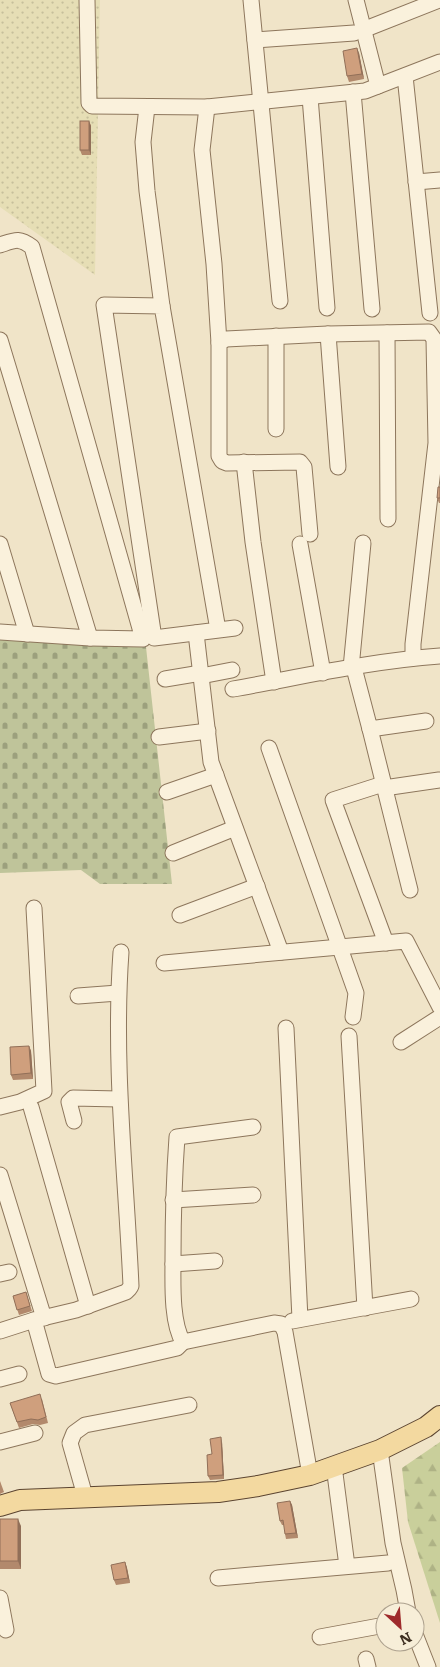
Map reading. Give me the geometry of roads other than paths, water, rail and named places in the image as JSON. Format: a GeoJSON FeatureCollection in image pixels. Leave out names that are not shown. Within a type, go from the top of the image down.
{"type":"FeatureCollection","features":[{"type":"Feature","properties":{"kind":"main road"},"geometry":{"type":"LineString","coordinates":[[0,1506],[20,1500],[218,1492],[310,1475],[380,1450],[426,1427],[440,1416]]}},
{"type":"Feature","properties":{"kind":"street"},"geometry":{"type":"LineString","coordinates":[[87,0],[90,105],[207,107],[365,91],[440,62]]}},
{"type":"Feature","properties":{"kind":"street"},"geometry":{"type":"LineString","coordinates":[[251,0],[280,301]]}},
{"type":"Feature","properties":{"kind":"street"},"geometry":{"type":"LineString","coordinates":[[356,0],[358,31],[378,86]]}},
{"type":"Feature","properties":{"kind":"street"},"geometry":{"type":"LineString","coordinates":[[255,40],[358,31],[418,4],[439,0]]}},
{"type":"Feature","properties":{"kind":"street"},"geometry":{"type":"LineString","coordinates":[[405,76],[430,313]]}},
{"type":"Feature","properties":{"kind":"street"},"geometry":{"type":"LineString","coordinates":[[353,92],[372,309]]}},
{"type":"Feature","properties":{"kind":"street"},"geometry":{"type":"LineString","coordinates":[[310,97],[327,308]]}},
{"type":"Feature","properties":{"kind":"street"},"geometry":{"type":"LineString","coordinates":[[147,106],[144,142],[147,191],[162,306],[218,630]]}},
{"type":"Feature","properties":{"kind":"street"},"geometry":{"type":"LineString","coordinates":[[207,107],[202,150],[214,264],[219,343],[218,453],[224,463],[297,461],[302,464],[305,539],[322,673]]}},
{"type":"Feature","properties":{"kind":"street"},"geometry":{"type":"LineString","coordinates":[[416,182],[440,180]]}},
{"type":"Feature","properties":{"kind":"street"},"geometry":{"type":"LineString","coordinates":[[0,245],[18,240],[25,241],[32,247],[143,639],[90,638],[0,632]]}},
{"type":"Feature","properties":{"kind":"street"},"geometry":{"type":"LineString","coordinates":[[162,306],[104,305],[154,638],[234,628]]}},
{"type":"Feature","properties":{"kind":"street"},"geometry":{"type":"LineString","coordinates":[[219,343],[226,339],[276,336],[434,332],[436,443],[413,658]]}},
{"type":"Feature","properties":{"kind":"street"},"geometry":{"type":"LineString","coordinates":[[387,333],[388,519]]}},
{"type":"Feature","properties":{"kind":"street"},"geometry":{"type":"LineString","coordinates":[[328,334],[338,467]]}},
{"type":"Feature","properties":{"kind":"street"},"geometry":{"type":"LineString","coordinates":[[276,336],[276,429]]}},
{"type":"Feature","properties":{"kind":"street"},"geometry":{"type":"LineString","coordinates":[[0,340],[90,638]]}},
{"type":"Feature","properties":{"kind":"street"},"geometry":{"type":"LineString","coordinates":[[244,462],[253,542],[274,682]]}},
{"type":"Feature","properties":{"kind":"street"},"geometry":{"type":"LineString","coordinates":[[363,543],[352,668],[370,729],[410,890]]}},
{"type":"Feature","properties":{"kind":"street"},"geometry":{"type":"LineString","coordinates":[[0,544],[27,634]]}},
{"type":"Feature","properties":{"kind":"street"},"geometry":{"type":"LineString","coordinates":[[196,633],[211,762],[281,952]]}},
{"type":"Feature","properties":{"kind":"street"},"geometry":{"type":"LineString","coordinates":[[233,689],[413,658],[440,656]]}},
{"type":"Feature","properties":{"kind":"street"},"geometry":{"type":"LineString","coordinates":[[165,679],[232,670]]}},
{"type":"Feature","properties":{"kind":"street"},"geometry":{"type":"LineString","coordinates":[[370,729],[426,721]]}},
{"type":"Feature","properties":{"kind":"street"},"geometry":{"type":"LineString","coordinates":[[159,738],[208,731]]}},
{"type":"Feature","properties":{"kind":"street"},"geometry":{"type":"LineString","coordinates":[[269,748],[356,993],[353,1017]]}},
{"type":"Feature","properties":{"kind":"street"},"geometry":{"type":"LineString","coordinates":[[167,792],[216,775]]}},
{"type":"Feature","properties":{"kind":"street"},"geometry":{"type":"LineString","coordinates":[[386,943],[333,800],[384,786],[438,780]]}},
{"type":"Feature","properties":{"kind":"street"},"geometry":{"type":"LineString","coordinates":[[173,853],[235,828]]}},
{"type":"Feature","properties":{"kind":"street"},"geometry":{"type":"LineString","coordinates":[[180,915],[257,886]]}},
{"type":"Feature","properties":{"kind":"street"},"geometry":{"type":"LineString","coordinates":[[0,1107],[20,1102],[42,1093],[44,1088],[34,908]]}},
{"type":"Feature","properties":{"kind":"street"},"geometry":{"type":"LineString","coordinates":[[164,963],[406,941],[440,1007]]}},
{"type":"Feature","properties":{"kind":"street"},"geometry":{"type":"LineString","coordinates":[[0,1331],[88,1306],[130,1289],[119,1099],[118,993],[121,952]]}},
{"type":"Feature","properties":{"kind":"street"},"geometry":{"type":"LineString","coordinates":[[78,996],[118,993]]}},
{"type":"Feature","properties":{"kind":"street"},"geometry":{"type":"LineString","coordinates":[[401,1042],[440,1017]]}},
{"type":"Feature","properties":{"kind":"street"},"geometry":{"type":"LineString","coordinates":[[286,1028],[300,1319]]}},
{"type":"Feature","properties":{"kind":"street"},"geometry":{"type":"LineString","coordinates":[[349,1036],[366,1308]]}},
{"type":"Feature","properties":{"kind":"street"},"geometry":{"type":"LineString","coordinates":[[74,1121],[69,1102],[73,1098],[119,1099]]}},
{"type":"Feature","properties":{"kind":"street"},"geometry":{"type":"LineString","coordinates":[[31,1107],[88,1306]]}},
{"type":"Feature","properties":{"kind":"street"},"geometry":{"type":"LineString","coordinates":[[183,1342],[173,1297],[173,1200],[177,1137],[254,1127]]}},
{"type":"Feature","properties":{"kind":"street"},"geometry":{"type":"LineString","coordinates":[[0,1175],[39,1319],[49,1374],[56,1376],[177,1348],[183,1342],[274,1323],[281,1324],[411,1299]]}},
{"type":"Feature","properties":{"kind":"street"},"geometry":{"type":"LineString","coordinates":[[173,1200],[253,1195]]}},
{"type":"Feature","properties":{"kind":"street"},"geometry":{"type":"LineString","coordinates":[[173,1264],[215,1260]]}},
{"type":"Feature","properties":{"kind":"street"},"geometry":{"type":"LineString","coordinates":[[281,1324],[310,1475]]}},
{"type":"Feature","properties":{"kind":"street"},"geometry":{"type":"LineString","coordinates":[[0,1379],[19,1374]]}},
{"type":"Feature","properties":{"kind":"street"},"geometry":{"type":"LineString","coordinates":[[85,1496],[70,1444],[74,1433],[85,1424],[189,1405]]}},
{"type":"Feature","properties":{"kind":"street"},"geometry":{"type":"LineString","coordinates":[[0,1442],[36,1433]]}},
{"type":"Feature","properties":{"kind":"street"},"geometry":{"type":"LineString","coordinates":[[380,1450],[393,1543],[406,1602]]}},
{"type":"Feature","properties":{"kind":"street"},"geometry":{"type":"LineString","coordinates":[[334,1466],[347,1566]]}},
{"type":"Feature","properties":{"kind":"street"},"geometry":{"type":"LineString","coordinates":[[218,1578],[388,1563]]}},
{"type":"Feature","properties":{"kind":"street"},"geometry":{"type":"LineString","coordinates":[[0,1598],[6,1630]]}},
{"type":"Feature","properties":{"kind":"street"},"geometry":{"type":"LineString","coordinates":[[320,1637],[375,1627]]}},
{"type":"Feature","properties":{"kind":"street"},"geometry":{"type":"LineString","coordinates":[[422,1652],[428,1667]]}}]}
